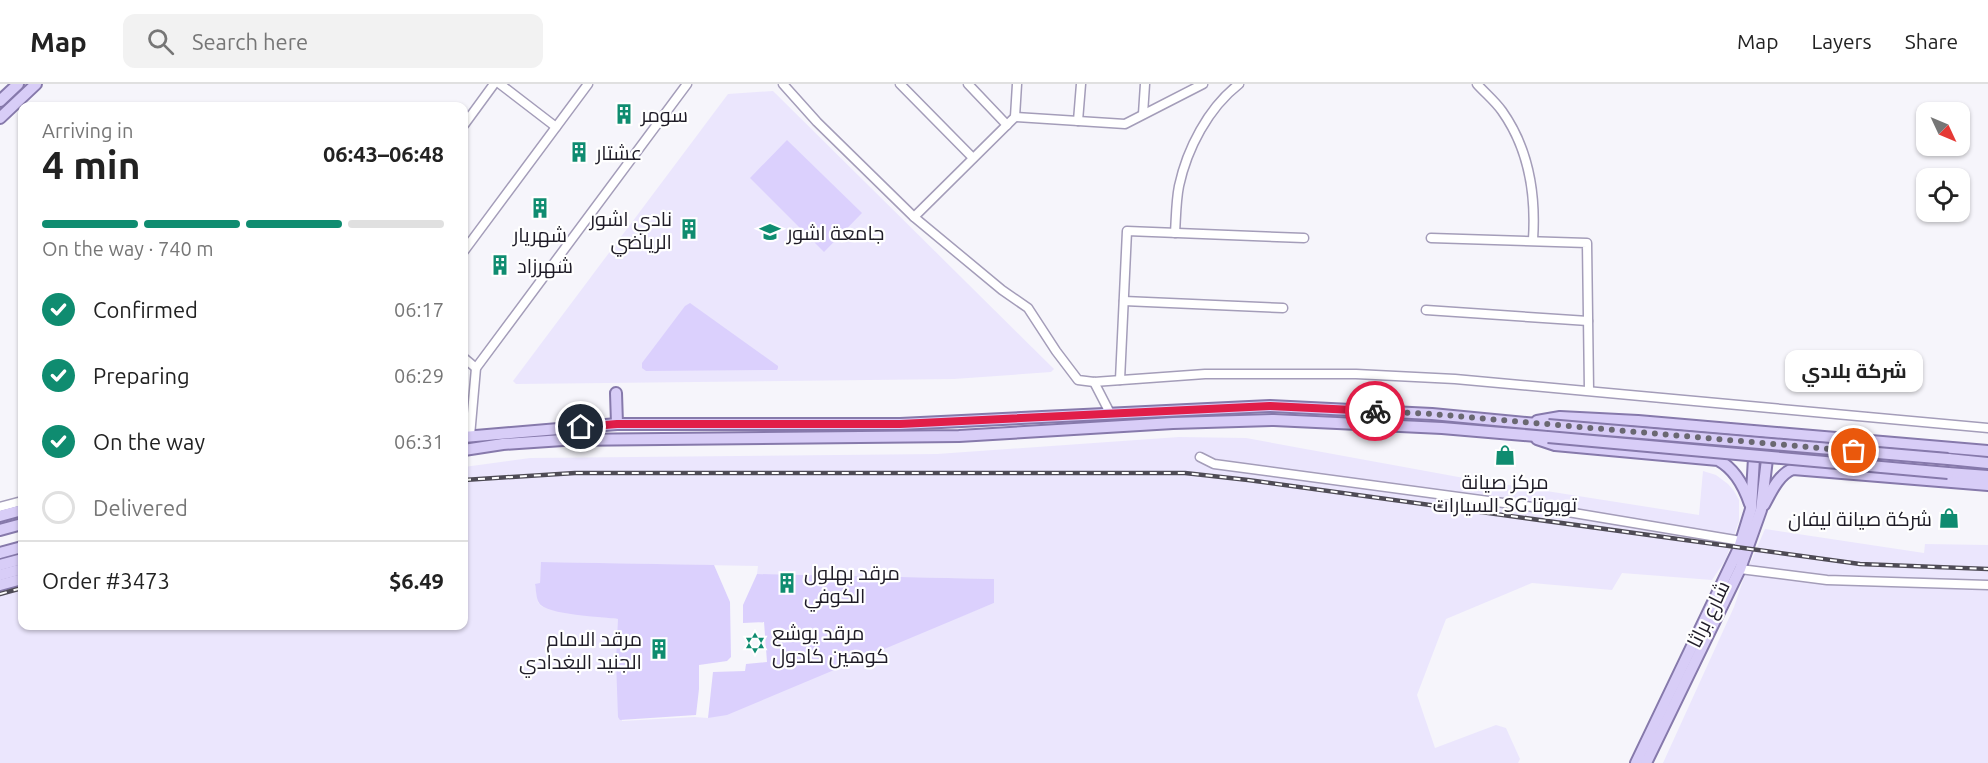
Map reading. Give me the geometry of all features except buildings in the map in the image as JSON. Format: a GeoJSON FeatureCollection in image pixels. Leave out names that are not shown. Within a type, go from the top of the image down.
{"type":"FeatureCollection","features":[{"type":"Feature","properties":{"kind":"main road"},"geometry":{"type":"LineString","coordinates":[[0,101],[18,84]]}},
{"type":"Feature","properties":{"kind":"main road"},"geometry":{"type":"LineString","coordinates":[[0,118],[36,84]]}},
{"type":"Feature","properties":{"kind":"main road"},"geometry":{"type":"LineString","coordinates":[[616,393],[617,424]]}},
{"type":"Feature","properties":{"kind":"main road"},"geometry":{"type":"LineString","coordinates":[[468,437],[617,424],[900,424],[1196,408],[1306,406],[1432,414],[1988,463]]}},
{"type":"Feature","properties":{"kind":"main road"},"geometry":{"type":"LineString","coordinates":[[1533,424],[1542,419],[1560,417],[1755,436],[1988,451]]}},
{"type":"Feature","properties":{"kind":"main road"},"geometry":{"type":"LineString","coordinates":[[468,449],[503,444],[563,440],[959,436],[1274,420],[1418,426],[1988,476]]}},
{"type":"Feature","properties":{"kind":"main road"},"geometry":{"type":"LineString","coordinates":[[1531,436],[1546,444],[1718,460],[1727,465],[1743,485],[1756,510],[1780,478],[1793,469],[1988,484]]}},
{"type":"Feature","properties":{"kind":"main road","name":"شارع براثا"},"geometry":{"type":"LineString","coordinates":[[1636,763],[1726,578],[1756,510],[1754,458]]}},
{"type":"Feature","properties":{"kind":"main road","name":"شارع براثا"},"geometry":{"type":"LineString","coordinates":[[1646,763],[1740,569],[1767,459]]}},
{"type":"Feature","properties":{"kind":"main road"},"geometry":{"type":"LineString","coordinates":[[0,516],[18,511]]}},
{"type":"Feature","properties":{"kind":"main road"},"geometry":{"type":"LineString","coordinates":[[0,522],[18,517]]}},
{"type":"Feature","properties":{"kind":"main road"},"geometry":{"type":"LineString","coordinates":[[0,530],[18,525]]}},
{"type":"Feature","properties":{"kind":"main road"},"geometry":{"type":"LineString","coordinates":[[0,537],[18,532]]}},
{"type":"Feature","properties":{"kind":"main road"},"geometry":{"type":"LineString","coordinates":[[0,554],[18,548]]}},
{"type":"Feature","properties":{"kind":"main road"},"geometry":{"type":"LineString","coordinates":[[0,565],[18,560]]}},
{"type":"Feature","properties":{"kind":"main road"},"geometry":{"type":"LineString","coordinates":[[0,576],[18,570]]}},
{"type":"Feature","properties":{"kind":"main road"},"geometry":{"type":"LineString","coordinates":[[0,585],[18,580]]}},
{"type":"Feature","properties":{"kind":"street"},"geometry":{"type":"LineString","coordinates":[[468,120],[494,84]]}},
{"type":"Feature","properties":{"kind":"street"},"geometry":{"type":"LineString","coordinates":[[500,84],[556,127]]}},
{"type":"Feature","properties":{"kind":"street"},"geometry":{"type":"LineString","coordinates":[[468,246],[588,84]]}},
{"type":"Feature","properties":{"kind":"street"},"geometry":{"type":"LineString","coordinates":[[468,416],[476,368],[687,84]]}},
{"type":"Feature","properties":{"kind":"street"},"geometry":{"type":"LineString","coordinates":[[783,84],[817,122],[914,218],[1002,290],[1022,303],[1035,317],[1056,351],[1078,380],[1094,382],[1205,374],[1356,374],[1455,379],[1988,428]]}},
{"type":"Feature","properties":{"kind":"street"},"geometry":{"type":"LineString","coordinates":[[900,84],[973,158]]}},
{"type":"Feature","properties":{"kind":"street"},"geometry":{"type":"LineString","coordinates":[[968,84],[1007,124]]}},
{"type":"Feature","properties":{"kind":"street"},"geometry":{"type":"LineString","coordinates":[[1015,117],[1017,84]]}},
{"type":"Feature","properties":{"kind":"street"},"geometry":{"type":"LineString","coordinates":[[1078,121],[1081,84]]}},
{"type":"Feature","properties":{"kind":"street"},"geometry":{"type":"LineString","coordinates":[[1143,114],[1145,84]]}},
{"type":"Feature","properties":{"kind":"street"},"geometry":{"type":"LineString","coordinates":[[914,218],[1015,117],[1125,123],[1203,84]]}},
{"type":"Feature","properties":{"kind":"street"},"geometry":{"type":"LineString","coordinates":[[1175,233],[1179,187],[1190,151],[1208,118],[1239,84]]}},
{"type":"Feature","properties":{"kind":"street"},"geometry":{"type":"LineString","coordinates":[[1477,84],[1501,110],[1521,143],[1529,171],[1535,214],[1533,240]]}},
{"type":"Feature","properties":{"kind":"street"},"geometry":{"type":"LineString","coordinates":[[1120,380],[1127,231],[1304,238]]}},
{"type":"Feature","properties":{"kind":"street"},"geometry":{"type":"LineString","coordinates":[[1431,238],[1587,243],[1588,390]]}},
{"type":"Feature","properties":{"kind":"street"},"geometry":{"type":"LineString","coordinates":[[1124,301],[1283,308]]}},
{"type":"Feature","properties":{"kind":"street"},"geometry":{"type":"LineString","coordinates":[[1426,310],[1588,321]]}},
{"type":"Feature","properties":{"kind":"street"},"geometry":{"type":"LineString","coordinates":[[468,361],[476,368]]}},
{"type":"Feature","properties":{"kind":"street"},"geometry":{"type":"LineString","coordinates":[[1094,382],[1110,413]]}},
{"type":"Feature","properties":{"kind":"street"},"geometry":{"type":"LineString","coordinates":[[1200,457],[1214,464],[1566,512],[1742,542]]}},
{"type":"Feature","properties":{"kind":"street"},"geometry":{"type":"LineString","coordinates":[[0,507],[18,502]]}},
{"type":"Feature","properties":{"kind":"street"},"geometry":{"type":"LineString","coordinates":[[1740,569],[1827,580],[1988,585]]}},
{"type":"Feature","properties":{"kind":"shaded area","name":"جامعة اشور"},"geometry":{"type":"Polygon","coordinates":[[[773,91],[1054,369],[1051,372],[954,379],[516,384],[513,381],[728,94],[773,91]]]}},
{"type":"Feature","properties":{"kind":"shaded area"},"geometry":{"type":"Polygon","coordinates":[[[787,140],[862,213],[824,252],[750,178],[787,140]]]}},
{"type":"Feature","properties":{"kind":"shaded area"},"geometry":{"type":"Polygon","coordinates":[[[690,303],[778,366],[777,370],[646,371],[642,368],[642,363],[685,306],[690,303]]]}},
{"type":"Feature","properties":{"kind":"shaded area"},"geometry":{"type":"Polygon","coordinates":[[[1179,437],[1246,438],[1464,478],[1699,515],[1703,471],[1716,475],[1734,491],[1739,500],[1739,521],[1726,559],[1712,580],[1622,573],[1612,590],[1532,583],[1446,619],[1417,695],[1435,748],[1496,725],[1506,728],[1520,759],[1518,763],[0,763],[0,581],[18,576],[18,630],[468,630],[468,466],[530,458],[937,454],[1179,437]],[[542,562],[540,584],[535,584],[538,602],[541,606],[570,613],[618,619],[622,721],[708,718],[994,603],[994,579],[757,574],[758,566],[542,562]]]}},
{"type":"Feature","properties":{"kind":"shaded area"},"geometry":{"type":"Polygon","coordinates":[[[1765,529],[1924,553],[1925,544],[1988,545],[1988,763],[1663,763],[1734,607],[1765,529]]]}},
{"type":"Feature","properties":{"kind":"shaded area"},"geometry":{"type":"Polygon","coordinates":[[[541,562],[714,565],[730,602],[731,657],[727,661],[699,665],[696,715],[620,720],[616,661],[618,619],[563,613],[544,607],[538,601],[535,584],[540,583],[541,562]]]}},
{"type":"Feature","properties":{"kind":"shaded area"},"geometry":{"type":"Polygon","coordinates":[[[757,574],[994,579],[994,603],[727,715],[708,718],[713,672],[745,671],[746,664],[767,662],[764,622],[743,623],[743,605],[757,574]]]}},
{"type":"Feature","properties":{"kind":"railway"},"geometry":{"type":"LineString","coordinates":[[468,480],[575,473],[1185,473],[1860,564],[1988,569]]}},
{"type":"Feature","properties":{"kind":"railway"},"geometry":{"type":"LineString","coordinates":[[0,594],[18,589]]}},
{"type":"Feature","properties":{"kind":"way so far"},"geometry":{"type":"LineString","coordinates":[[1375,411],[1854,451]]}},
{"type":"Feature","properties":{"kind":"place","name":"سومر"},"geometry":{"type":"Point","coordinates":[624,114]}},
{"type":"Feature","properties":{"kind":"place","name":"عشتار"},"geometry":{"type":"Point","coordinates":[579,152]}},
{"type":"Feature","properties":{"kind":"place","name":"شهريار"},"geometry":{"type":"Point","coordinates":[540,208]}},
{"type":"Feature","properties":{"kind":"place","name":"نادي اشور الرياضي"},"geometry":{"type":"Point","coordinates":[689,229]}},
{"type":"Feature","properties":{"kind":"place","name":"جامعة اشور"},"geometry":{"type":"Point","coordinates":[770,232]}},
{"type":"Feature","properties":{"kind":"place","name":"شهرزاد"},"geometry":{"type":"Point","coordinates":[500,265]}},
{"type":"Feature","properties":{"kind":"place","name":"شركة بلادي"},"geometry":{"type":"Point","coordinates":[1854,451]}},
{"type":"Feature","properties":{"kind":"place","name":"مركز صيانة السيارات SG تويوتا"},"geometry":{"type":"Point","coordinates":[1505,455]}},
{"type":"Feature","properties":{"kind":"place","name":"شركة صيانة ليفان"},"geometry":{"type":"Point","coordinates":[1949,518]}},
{"type":"Feature","properties":{"kind":"place","name":"مرقد بهلول الكوفي"},"geometry":{"type":"Point","coordinates":[787,583]}},
{"type":"Feature","properties":{"kind":"place","name":"مرقد يوشع كوهين كادول"},"geometry":{"type":"Point","coordinates":[755,643]}},
{"type":"Feature","properties":{"kind":"place","name":"مرقد الامام الجنيد البغدادي"},"geometry":{"type":"Point","coordinates":[659,649]}},
{"type":"Feature","properties":{"kind":"route"},"geometry":{"type":"LineString","coordinates":[[581,427],[617,424],[900,424],[1270,406],[1375,411]]}}]}
